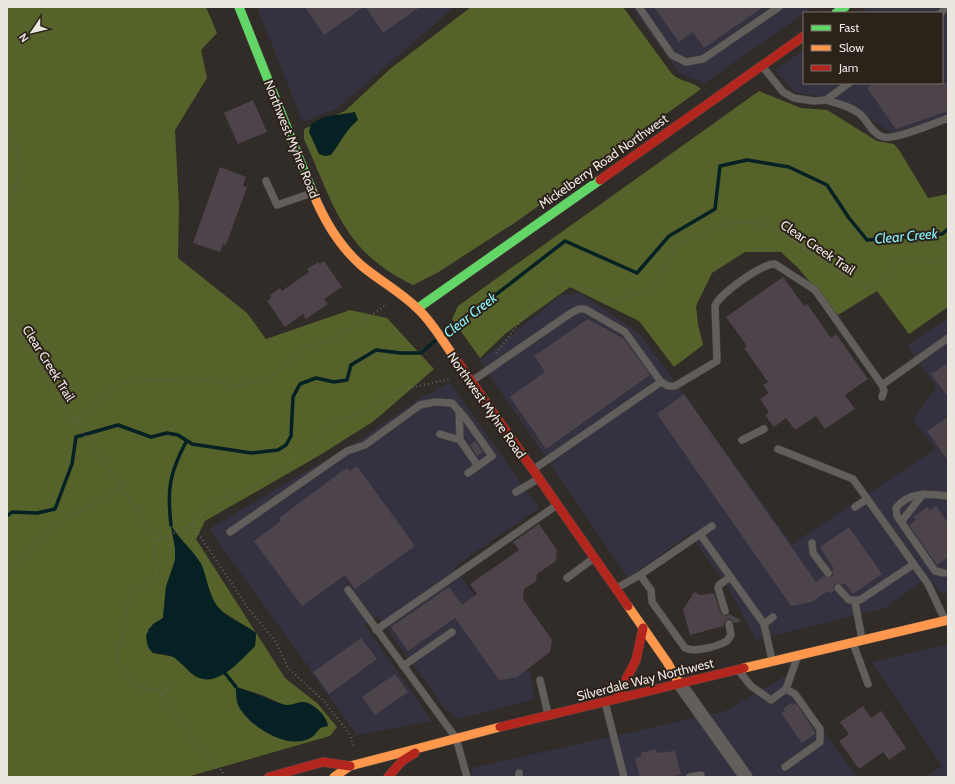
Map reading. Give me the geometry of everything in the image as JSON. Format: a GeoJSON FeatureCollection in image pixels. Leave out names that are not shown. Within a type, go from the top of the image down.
{"type":"FeatureCollection","features":[{"type":"Feature","properties":{"kind":"street","name":"Northwest Myhre Road"},"geometry":{"type":"LineString","coordinates":[[239,7],[313,192],[333,232],[346,250],[378,279],[418,308],[436,330],[538,479],[643,628],[679,683],[746,777]]}},
{"type":"Feature","properties":{"kind":"street","name":"Mickelberry Road Northwest"},"geometry":{"type":"LineString","coordinates":[[418,308],[803,37]]}},
{"type":"Feature","properties":{"kind":"street","name":"Silverdale Way Northwest"},"geometry":{"type":"LineString","coordinates":[[334,777],[350,766],[456,738],[737,669],[946,620]]}},
{"type":"Feature","properties":{"kind":"street"},"geometry":{"type":"LineString","coordinates":[[616,699],[636,660],[643,628]]}},
{"type":"Feature","properties":{"kind":"street"},"geometry":{"type":"LineString","coordinates":[[388,777],[402,761],[430,746]]}},
{"type":"Feature","properties":{"kind":"street","name":"Silverdale Way Northwest"},"geometry":{"type":"LineString","coordinates":[[269,777],[323,762],[350,766]]}},
{"type":"Feature","properties":{"kind":"street"},"geometry":{"type":"LineString","coordinates":[[350,766],[357,777]]}},
{"type":"Feature","properties":{"kind":"lane"},"geometry":{"type":"LineString","coordinates":[[638,7],[672,55],[686,62],[703,59],[779,7]]}},
{"type":"Feature","properties":{"kind":"lane"},"geometry":{"type":"LineString","coordinates":[[762,66],[783,92],[794,98],[814,101],[826,100],[854,110],[863,116],[877,134],[884,138],[896,136],[948,118]]}},
{"type":"Feature","properties":{"kind":"lane"},"geometry":{"type":"LineString","coordinates":[[826,100],[848,84]]}},
{"type":"Feature","properties":{"kind":"lane"},"geometry":{"type":"LineString","coordinates":[[266,181],[277,205],[313,192]]}},
{"type":"Feature","properties":{"kind":"lane"},"geometry":{"type":"LineString","coordinates":[[471,382],[579,309],[591,312],[625,332],[661,382],[668,386],[675,386],[717,361],[716,302],[723,295],[764,266],[775,264],[815,290],[882,385],[884,391],[882,397]]}},
{"type":"Feature","properties":{"kind":"lane"},"geometry":{"type":"LineString","coordinates":[[882,385],[948,338]]}},
{"type":"Feature","properties":{"kind":"lane"},"geometry":{"type":"LineString","coordinates":[[532,470],[661,382]]}},
{"type":"Feature","properties":{"kind":"lane"},"geometry":{"type":"LineString","coordinates":[[230,532],[347,451],[365,445],[420,405],[434,402],[452,403],[492,456],[468,473]]}},
{"type":"Feature","properties":{"kind":"lane"},"geometry":{"type":"LineString","coordinates":[[459,411],[460,440],[478,466]]}},
{"type":"Feature","properties":{"kind":"lane"},"geometry":{"type":"LineString","coordinates":[[742,440],[764,429]]}},
{"type":"Feature","properties":{"kind":"lane"},"geometry":{"type":"LineString","coordinates":[[440,434],[460,440]]}},
{"type":"Feature","properties":{"kind":"lane"},"geometry":{"type":"LineString","coordinates":[[778,449],[853,479],[928,584],[946,620]]}},
{"type":"Feature","properties":{"kind":"lane"},"geometry":{"type":"LineString","coordinates":[[516,492],[538,479]]}},
{"type":"Feature","properties":{"kind":"lane"},"geometry":{"type":"LineString","coordinates":[[944,573],[935,571],[897,516],[896,508],[901,501],[914,495],[923,494],[948,496]]}},
{"type":"Feature","properties":{"kind":"lane"},"geometry":{"type":"LineString","coordinates":[[901,522],[923,494]]}},
{"type":"Feature","properties":{"kind":"lane"},"geometry":{"type":"LineString","coordinates":[[855,507],[867,499]]}},
{"type":"Feature","properties":{"kind":"lane"},"geometry":{"type":"LineString","coordinates":[[376,630],[557,505]]}},
{"type":"Feature","properties":{"kind":"lane"},"geometry":{"type":"LineString","coordinates":[[616,589],[640,575],[712,526]]}},
{"type":"Feature","properties":{"kind":"lane"},"geometry":{"type":"LineString","coordinates":[[700,534],[764,624],[772,661]]}},
{"type":"Feature","properties":{"kind":"lane"},"geometry":{"type":"LineString","coordinates":[[812,543],[813,553],[828,573]]}},
{"type":"Feature","properties":{"kind":"lane"},"geometry":{"type":"LineString","coordinates":[[567,578],[594,558]]}},
{"type":"Feature","properties":{"kind":"lane"},"geometry":{"type":"LineString","coordinates":[[855,602],[914,564]]}},
{"type":"Feature","properties":{"kind":"lane"},"geometry":{"type":"LineString","coordinates":[[640,575],[651,590],[652,602],[685,648],[690,650],[698,649],[727,641],[731,635],[729,624]]}},
{"type":"Feature","properties":{"kind":"lane"},"geometry":{"type":"LineString","coordinates":[[725,611],[718,588],[719,585],[730,577]]}},
{"type":"Feature","properties":{"kind":"lane"},"geometry":{"type":"LineString","coordinates":[[838,588],[844,596],[855,602]]}},
{"type":"Feature","properties":{"kind":"lane"},"geometry":{"type":"LineString","coordinates":[[348,590],[456,738],[467,777]]}},
{"type":"Feature","properties":{"kind":"lane"},"geometry":{"type":"LineString","coordinates":[[855,602],[857,641],[868,684]]}},
{"type":"Feature","properties":{"kind":"lane"},"geometry":{"type":"LineString","coordinates":[[764,624],[773,617]]}},
{"type":"Feature","properties":{"kind":"lane"},"geometry":{"type":"LineString","coordinates":[[403,666],[452,632]]}},
{"type":"Feature","properties":{"kind":"lane"},"geometry":{"type":"LineString","coordinates":[[737,669],[750,686],[770,700],[786,689],[798,655]]}},
{"type":"Feature","properties":{"kind":"lane"},"geometry":{"type":"LineString","coordinates":[[540,680],[549,716]]}},
{"type":"Feature","properties":{"kind":"lane"},"geometry":{"type":"LineString","coordinates":[[784,767],[820,742],[820,729],[795,694],[786,689]]}},
{"type":"Feature","properties":{"kind":"lane"},"geometry":{"type":"LineString","coordinates":[[605,702],[624,777]]}},
{"type":"Feature","properties":{"kind":"lane"},"geometry":{"type":"LineString","coordinates":[[690,777],[701,774]]}},
{"type":"Feature","properties":{"kind":"path"},"geometry":{"type":"LineString","coordinates":[[7,125],[18,150],[20,162],[16,189],[7,205]]}},
{"type":"Feature","properties":{"kind":"path","name":"Clear Creek Trail"},"geometry":{"type":"LineString","coordinates":[[494,355],[554,279],[579,285],[613,301],[646,292],[660,278],[677,244],[735,221],[769,225],[864,288],[885,282],[897,260],[910,258],[936,263],[948,256]]}},
{"type":"Feature","properties":{"kind":"path","name":"Clear Creek Trail"},"geometry":{"type":"LineString","coordinates":[[75,422],[103,396],[126,381],[195,379],[239,386],[269,379],[305,347],[330,340],[358,325],[375,311],[388,303]]}},
{"type":"Feature","properties":{"kind":"path","name":"Clear Creek Trail"},"geometry":{"type":"LineString","coordinates":[[7,315],[33,350],[39,365],[75,422],[121,486],[156,542]]}},
{"type":"Feature","properties":{"kind":"path"},"geometry":{"type":"LineString","coordinates":[[224,777],[222,771],[199,747],[157,688],[143,688],[134,685],[118,660],[129,600],[135,591],[153,578],[156,573],[153,549],[156,542],[192,524],[214,502],[240,492],[278,472],[299,455],[325,428],[334,422],[357,416],[395,391],[451,379]]}},
{"type":"Feature","properties":{"kind":"path"},"geometry":{"type":"LineString","coordinates":[[7,571],[24,556],[45,532],[121,486]]}},
{"type":"Feature","properties":{"kind":"path"},"geometry":{"type":"LineString","coordinates":[[192,524],[248,608],[276,642],[288,668],[324,701],[350,735],[354,748]]}},
{"type":"Feature","properties":{"kind":"path"},"geometry":{"type":"LineString","coordinates":[[163,696],[169,683]]}},
{"type":"Feature","properties":{"kind":"shaded area"},"geometry":{"type":"Polygon","coordinates":[[[257,7],[454,7],[338,108],[303,122],[257,7]]]}},
{"type":"Feature","properties":{"kind":"shaded area"},"geometry":{"type":"Polygon","coordinates":[[[631,7],[813,7],[806,12],[803,12],[803,14],[705,83],[679,73],[631,7]]]}},
{"type":"Feature","properties":{"kind":"shaded area"},"geometry":{"type":"Polygon","coordinates":[[[867,7],[948,7],[948,123],[904,139],[890,132],[844,101],[795,92],[775,70],[803,51],[803,84],[943,84],[943,12],[860,12],[867,7]]]}},
{"type":"Feature","properties":{"kind":"shaded area"},"geometry":{"type":"Polygon","coordinates":[[[580,293],[640,334],[792,544],[935,449],[913,419],[936,387],[907,345],[948,318],[948,592],[941,594],[928,577],[885,608],[756,640],[727,586],[690,534],[628,578],[480,361],[561,295],[580,293]]]}},
{"type":"Feature","properties":{"kind":"shaded area"},"geometry":{"type":"Polygon","coordinates":[[[450,383],[539,508],[454,567],[530,673],[535,699],[458,719],[446,710],[378,616],[365,625],[432,721],[357,735],[307,666],[317,659],[307,665],[209,529],[361,439],[417,400],[450,383]]]}},
{"type":"Feature","properties":{"kind":"shaded area"},"geometry":{"type":"Polygon","coordinates":[[[948,644],[948,777],[926,777],[942,766],[872,662],[948,644]]]}},
{"type":"Feature","properties":{"kind":"shaded area"},"geometry":{"type":"Polygon","coordinates":[[[784,677],[857,777],[473,777],[471,768],[725,711],[784,677]]]}},
{"type":"Feature","properties":{"kind":"green space"},"geometry":{"type":"Polygon","coordinates":[[[7,7],[206,7],[217,33],[201,50],[207,78],[175,130],[179,206],[178,258],[247,313],[266,339],[350,310],[387,318],[434,369],[374,421],[320,455],[205,521],[196,539],[285,678],[317,703],[337,727],[330,736],[187,777],[7,777],[7,7]],[[171,527],[175,548],[175,561],[166,587],[163,618],[148,629],[152,653],[174,657],[181,664],[225,673],[255,646],[256,633],[220,610],[214,602],[202,565],[171,527]],[[237,687],[312,737],[320,728],[324,717],[309,703],[301,702],[293,705],[284,705],[262,695],[237,687]]]}},
{"type":"Feature","properties":{"kind":"green space"},"geometry":{"type":"Polygon","coordinates":[[[471,7],[623,7],[672,74],[701,89],[516,222],[437,273],[413,285],[389,272],[370,257],[355,241],[343,224],[304,139],[304,129],[345,111],[390,69],[471,7]]]}},
{"type":"Feature","properties":{"kind":"green space"},"geometry":{"type":"Polygon","coordinates":[[[759,91],[801,108],[827,110],[877,141],[894,144],[928,198],[948,194],[948,307],[909,334],[877,291],[838,315],[798,268],[781,252],[745,252],[712,273],[696,306],[698,324],[703,345],[674,367],[639,321],[570,287],[506,333],[480,358],[452,319],[458,306],[759,91]]]}},
{"type":"Feature","properties":{"kind":"water"},"geometry":{"type":"Polygon","coordinates":[[[355,112],[358,120],[347,132],[331,155],[325,156],[319,154],[309,132],[311,124],[324,117],[355,112]]]}},
{"type":"Feature","properties":{"kind":"water"},"geometry":{"type":"Polygon","coordinates":[[[171,525],[201,564],[216,604],[228,616],[256,633],[255,646],[230,670],[215,678],[207,679],[195,676],[175,658],[169,655],[152,652],[147,643],[146,635],[153,624],[163,618],[166,587],[175,560],[175,548],[171,525]]]}},
{"type":"Feature","properties":{"kind":"water"},"geometry":{"type":"Polygon","coordinates":[[[236,687],[285,705],[300,702],[307,703],[315,707],[323,714],[328,726],[320,728],[312,737],[303,741],[281,739],[260,728],[243,713],[237,703],[236,687]]]}},
{"type":"Feature","properties":{"kind":"building"},"geometry":{"type":"Polygon","coordinates":[[[305,7],[364,7],[324,35],[305,7]]]}},
{"type":"Feature","properties":{"kind":"building"},"geometry":{"type":"Polygon","coordinates":[[[366,7],[420,7],[383,33],[366,7]]]}},
{"type":"Feature","properties":{"kind":"building"},"geometry":{"type":"Polygon","coordinates":[[[654,7],[763,7],[704,48],[693,32],[679,42],[654,7]]]}},
{"type":"Feature","properties":{"kind":"building"},"geometry":{"type":"Polygon","coordinates":[[[948,83],[948,111],[896,129],[867,88],[873,84],[948,83]]]}},
{"type":"Feature","properties":{"kind":"building"},"geometry":{"type":"Polygon","coordinates":[[[253,100],[267,132],[238,144],[224,113],[253,100]]]}},
{"type":"Feature","properties":{"kind":"building"},"geometry":{"type":"Polygon","coordinates":[[[220,167],[246,177],[243,186],[247,187],[226,245],[223,244],[220,252],[193,243],[220,167]]]}},
{"type":"Feature","properties":{"kind":"building"},"geometry":{"type":"Polygon","coordinates":[[[324,261],[342,287],[324,299],[328,304],[306,319],[303,314],[285,327],[267,301],[271,298],[270,295],[280,288],[282,291],[309,272],[307,269],[318,262],[320,264],[324,261]]]}},
{"type":"Feature","properties":{"kind":"building"},"geometry":{"type":"Polygon","coordinates":[[[783,277],[804,306],[807,304],[831,338],[836,334],[868,379],[845,395],[855,409],[825,429],[816,416],[795,430],[786,418],[774,427],[765,415],[769,412],[760,399],[769,393],[763,385],[768,382],[744,348],[747,346],[726,317],[783,277]]]}},
{"type":"Feature","properties":{"kind":"building"},"geometry":{"type":"Polygon","coordinates":[[[588,319],[624,339],[650,375],[546,449],[510,397],[545,372],[534,356],[588,319]]]}},
{"type":"Feature","properties":{"kind":"building"},"geometry":{"type":"Polygon","coordinates":[[[948,363],[948,397],[931,374],[948,363]]]}},
{"type":"Feature","properties":{"kind":"building"},"geometry":{"type":"Polygon","coordinates":[[[684,394],[816,582],[824,576],[831,577],[833,575],[832,570],[834,569],[820,547],[849,527],[882,574],[853,594],[845,583],[842,585],[837,583],[833,586],[834,591],[830,593],[828,591],[812,602],[791,606],[657,414],[684,394]]]}},
{"type":"Feature","properties":{"kind":"building"},"geometry":{"type":"Polygon","coordinates":[[[948,417],[948,461],[927,431],[948,417]]]}},
{"type":"Feature","properties":{"kind":"building"},"geometry":{"type":"Polygon","coordinates":[[[475,441],[483,452],[477,456],[470,445],[475,441]]]}},
{"type":"Feature","properties":{"kind":"building"},"geometry":{"type":"Polygon","coordinates":[[[357,466],[415,546],[355,589],[345,575],[302,606],[254,541],[281,521],[279,518],[333,478],[347,468],[350,471],[357,466]]]}},
{"type":"Feature","properties":{"kind":"building"},"geometry":{"type":"Polygon","coordinates":[[[936,506],[948,523],[948,557],[937,565],[909,525],[916,520],[913,517],[927,507],[930,510],[936,506]]]}},
{"type":"Feature","properties":{"kind":"building"},"geometry":{"type":"Polygon","coordinates":[[[539,524],[557,550],[556,561],[537,574],[536,581],[524,589],[523,599],[552,640],[550,652],[517,677],[499,680],[455,618],[408,651],[391,627],[449,587],[462,605],[477,594],[470,584],[519,550],[513,542],[539,524]]]}},
{"type":"Feature","properties":{"kind":"building"},"geometry":{"type":"Polygon","coordinates":[[[694,592],[700,595],[714,593],[721,614],[726,616],[729,614],[742,621],[734,623],[731,619],[728,619],[724,622],[724,626],[690,635],[683,610],[694,592]]]}},
{"type":"Feature","properties":{"kind":"building"},"geometry":{"type":"Polygon","coordinates":[[[361,638],[377,659],[329,694],[313,672],[361,638]]]}},
{"type":"Feature","properties":{"kind":"building"},"geometry":{"type":"Polygon","coordinates":[[[395,674],[408,692],[375,715],[362,697],[395,674]]]}},
{"type":"Feature","properties":{"kind":"building"},"geometry":{"type":"Polygon","coordinates":[[[791,703],[793,705],[796,703],[815,732],[815,734],[802,743],[781,713],[785,711],[783,709],[791,703]]]}},
{"type":"Feature","properties":{"kind":"building"},"geometry":{"type":"Polygon","coordinates":[[[863,706],[871,718],[881,711],[906,748],[889,760],[883,752],[859,769],[839,741],[849,734],[840,722],[863,706]]]}},
{"type":"Feature","properties":{"kind":"building"},"geometry":{"type":"Polygon","coordinates":[[[656,749],[657,753],[675,751],[681,774],[670,777],[640,777],[635,758],[641,757],[641,753],[656,749]]]}},
{"type":"Feature","properties":{"kind":"waterway","name":"Clear Creek"},"geometry":{"type":"LineString","coordinates":[[445,334],[565,241],[637,273],[669,236],[715,209],[720,166],[747,160],[789,167],[827,185],[849,218],[867,240],[942,234],[948,229]]}},
{"type":"Feature","properties":{"kind":"waterway","name":"Clear Creek"},"geometry":{"type":"LineString","coordinates":[[7,516],[12,512],[37,513],[55,509],[72,464],[76,437],[118,425],[151,437],[167,433],[178,435],[192,444],[251,453],[278,450],[286,445],[291,436],[293,397],[300,384],[316,378],[334,382],[347,380],[351,365],[376,350],[401,353],[421,353],[435,341]]}},
{"type":"Feature","properties":{"kind":"waterway"},"geometry":{"type":"LineString","coordinates":[[171,525],[169,502],[171,482],[180,453],[186,442]]}},
{"type":"Feature","properties":{"kind":"waterway"},"geometry":{"type":"LineString","coordinates":[[225,673],[236,687]]}},
{"type":"Feature","properties":{"kind":"traffic: fast"},"geometry":{"type":"LineString","coordinates":[[239,7],[313,193]]}},
{"type":"Feature","properties":{"kind":"traffic: fast"},"geometry":{"type":"LineString","coordinates":[[838,12],[845,7]]}},
{"type":"Feature","properties":{"kind":"traffic: fast"},"geometry":{"type":"LineString","coordinates":[[418,308],[600,180]]}},
{"type":"Feature","properties":{"kind":"traffic: slow"},"geometry":{"type":"LineString","coordinates":[[313,193],[327,223],[346,250],[362,266],[405,297],[418,309],[433,326],[455,358]]}},
{"type":"Feature","properties":{"kind":"traffic: slow"},"geometry":{"type":"LineString","coordinates":[[628,606],[667,662],[679,683]]}},
{"type":"Feature","properties":{"kind":"traffic: slow"},"geometry":{"type":"LineString","coordinates":[[744,668],[948,620]]}},
{"type":"Feature","properties":{"kind":"traffic: slow"},"geometry":{"type":"LineString","coordinates":[[334,777],[350,766],[500,727]]}},
{"type":"Feature","properties":{"kind":"traffic: jam"},"geometry":{"type":"LineString","coordinates":[[600,180],[803,37]]}},
{"type":"Feature","properties":{"kind":"traffic: jam"},"geometry":{"type":"LineString","coordinates":[[455,358],[628,606]]}},
{"type":"Feature","properties":{"kind":"traffic: jam"},"geometry":{"type":"LineString","coordinates":[[616,699],[636,660],[643,628]]}},
{"type":"Feature","properties":{"kind":"traffic: jam"},"geometry":{"type":"LineString","coordinates":[[500,727],[744,668]]}},
{"type":"Feature","properties":{"kind":"traffic: jam"},"geometry":{"type":"LineString","coordinates":[[388,777],[402,761],[415,753]]}},
{"type":"Feature","properties":{"kind":"traffic: jam"},"geometry":{"type":"LineString","coordinates":[[269,777],[323,762],[350,766]]}}]}
